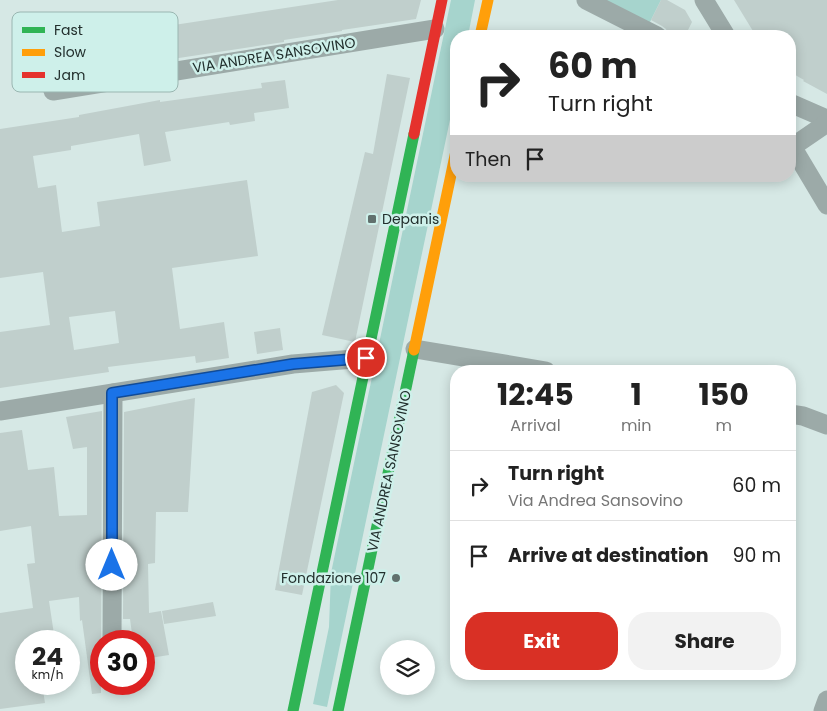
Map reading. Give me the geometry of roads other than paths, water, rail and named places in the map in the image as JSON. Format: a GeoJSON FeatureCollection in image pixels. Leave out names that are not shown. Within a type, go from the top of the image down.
{"type":"FeatureCollection","features":[{"type":"Feature","properties":{"kind":"main road"},"geometry":{"type":"LineString","coordinates":[[292,711],[442,0]]}},
{"type":"Feature","properties":{"kind":"main road"},"geometry":{"type":"LineString","coordinates":[[481,30],[488,0]]}},
{"type":"Feature","properties":{"kind":"main road","name":"VIA ANDREA SANSOVINO"},"geometry":{"type":"LineString","coordinates":[[338,711],[450,180]]}},
{"type":"Feature","properties":{"kind":"street"},"geometry":{"type":"LineString","coordinates":[[586,0],[645,30]]}},
{"type":"Feature","properties":{"kind":"street"},"geometry":{"type":"LineString","coordinates":[[704,0],[722,30]]}},
{"type":"Feature","properties":{"kind":"street","name":"VIA ANDREA SANSOVINO"},"geometry":{"type":"LineString","coordinates":[[178,71],[435,29]]}},
{"type":"Feature","properties":{"kind":"street"},"geometry":{"type":"LineString","coordinates":[[796,106],[827,121]]}},
{"type":"Feature","properties":{"kind":"street"},"geometry":{"type":"LineString","coordinates":[[796,142],[827,121]]}},
{"type":"Feature","properties":{"kind":"street"},"geometry":{"type":"LineString","coordinates":[[796,153],[827,205]]}},
{"type":"Feature","properties":{"kind":"street"},"geometry":{"type":"LineString","coordinates":[[415,349],[510,365]]}},
{"type":"Feature","properties":{"kind":"street"},"geometry":{"type":"LineString","coordinates":[[0,411],[293,364],[366,358]]}},
{"type":"Feature","properties":{"kind":"street"},"geometry":{"type":"LineString","coordinates":[[112,393],[112,630]]}},
{"type":"Feature","properties":{"kind":"street"},"geometry":{"type":"LineString","coordinates":[[796,415],[827,425]]}},
{"type":"Feature","properties":{"kind":"street"},"geometry":{"type":"LineString","coordinates":[[822,711],[827,700]]}},
{"type":"Feature","properties":{"kind":"place","name":"Depanis"},"geometry":{"type":"Point","coordinates":[372,219]}},
{"type":"Feature","properties":{"kind":"place","name":"Fondazione 107"},"geometry":{"type":"Point","coordinates":[396,578]}}]}
